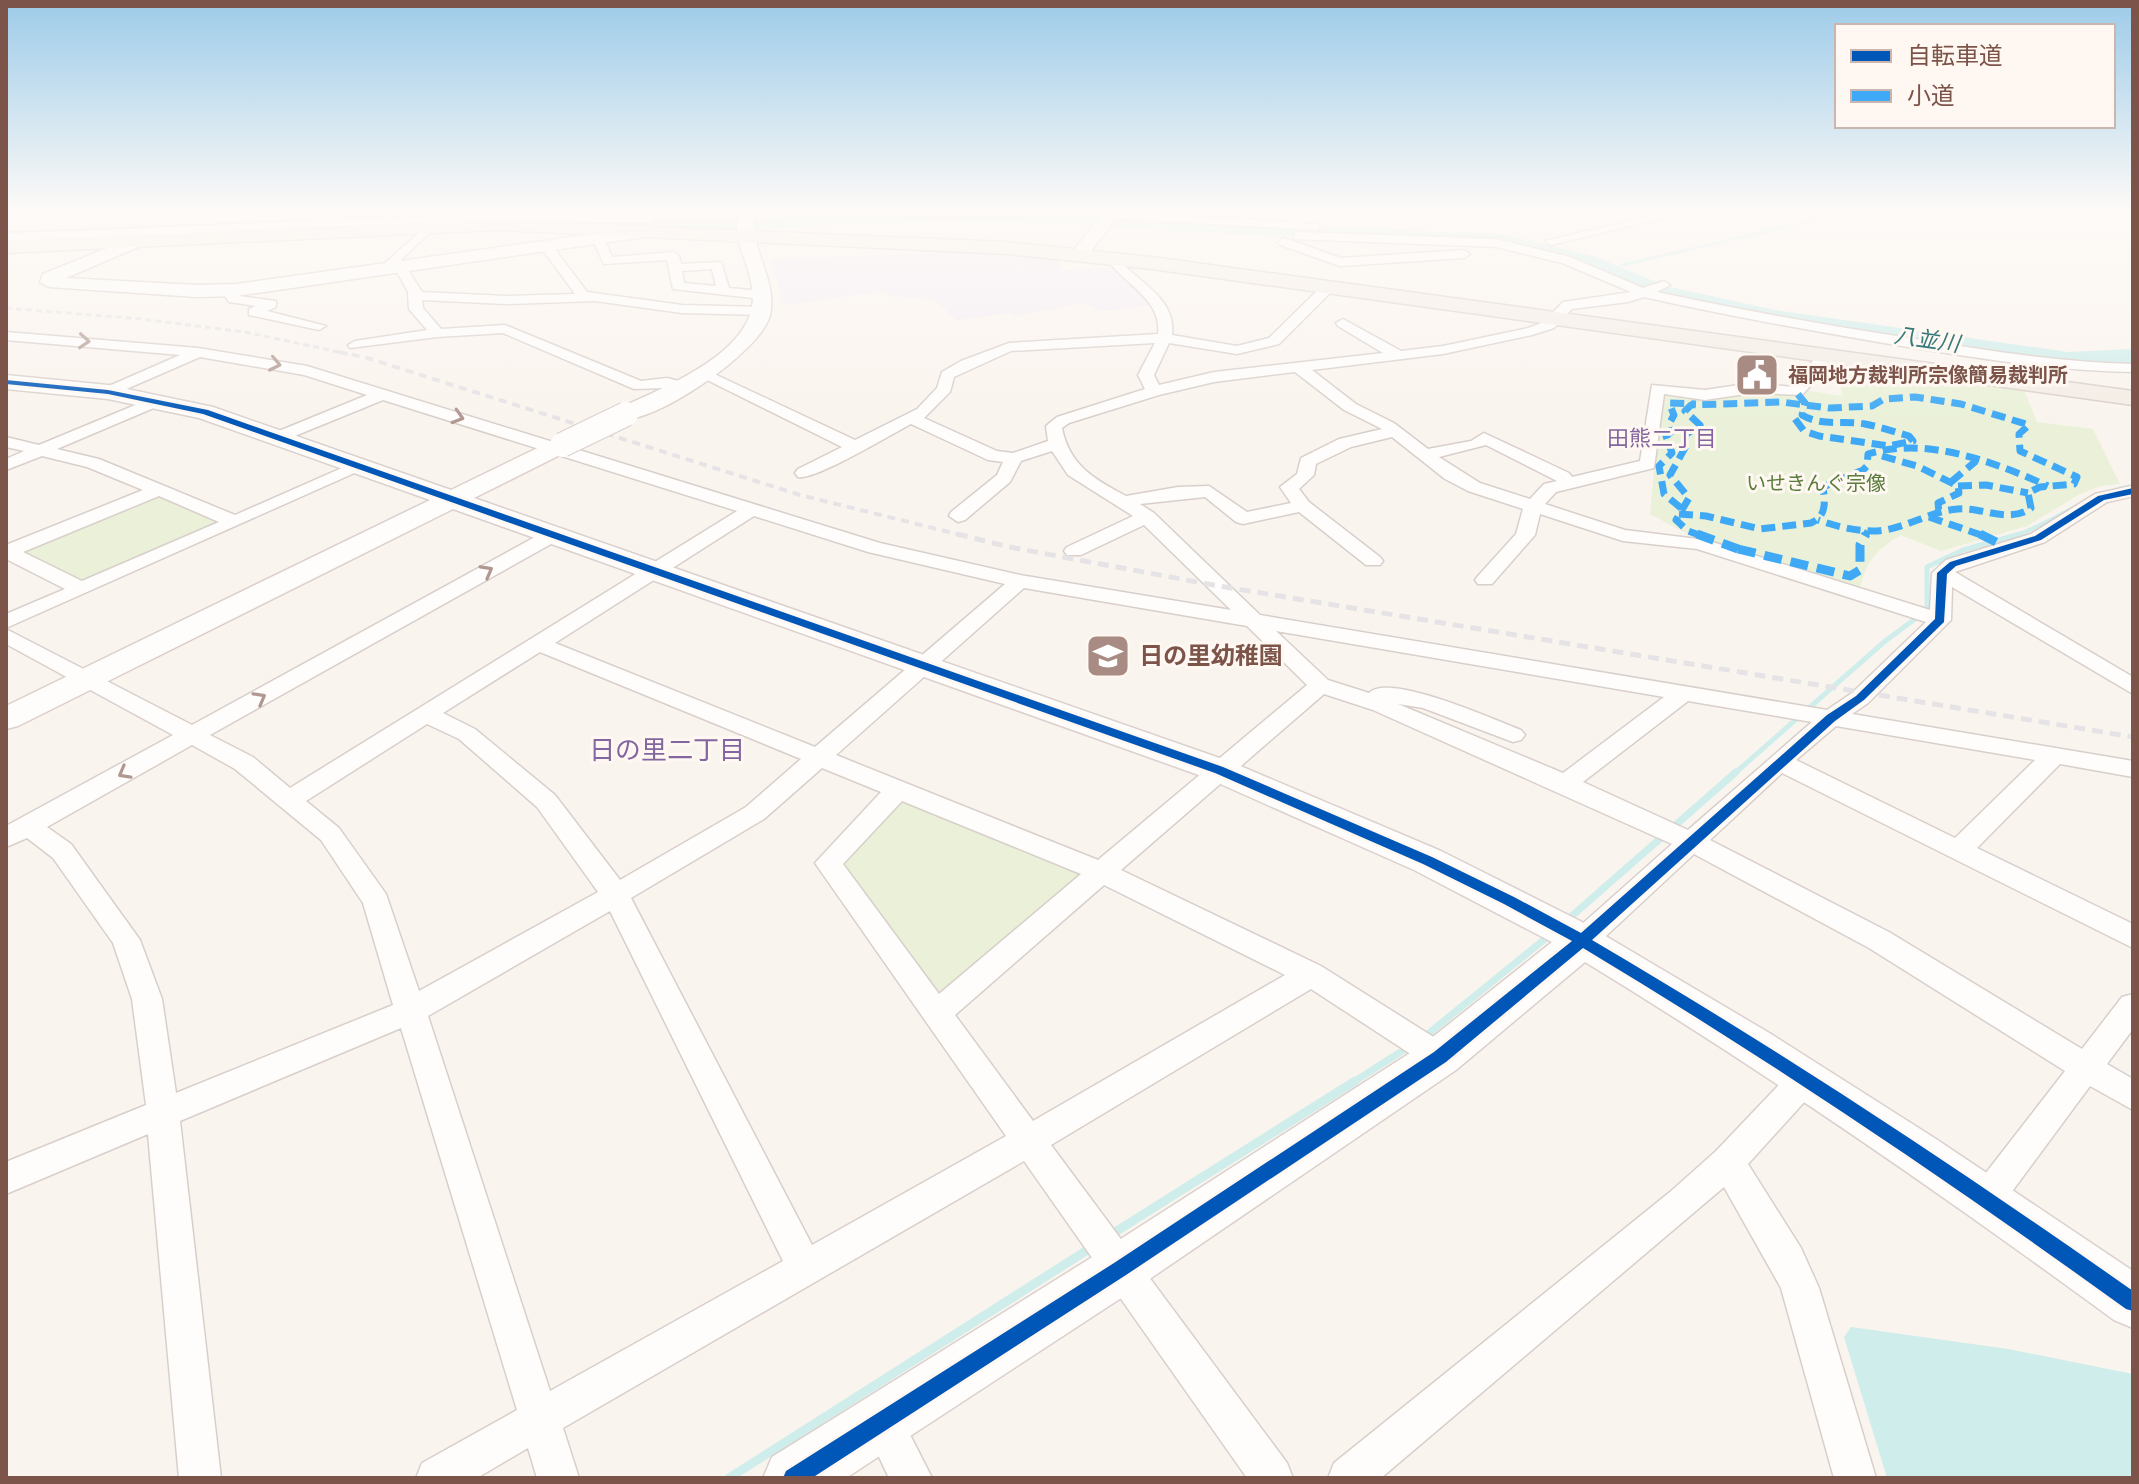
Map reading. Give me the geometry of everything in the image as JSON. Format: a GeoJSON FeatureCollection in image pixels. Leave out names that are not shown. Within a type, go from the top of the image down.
{"type":"FeatureCollection","features":[{"type":"Feature","properties":{"kind":"main road"},"geometry":{"type":"LineString","coordinates":[[1287,281],[2133,398]]}},
{"type":"Feature","properties":{"kind":"street"},"geometry":{"type":"LineString","coordinates":[[49,281],[197,291],[236,290],[300,281]]}},
{"type":"Feature","properties":{"kind":"street"},"geometry":{"type":"LineString","coordinates":[[408,281],[416,296],[416,309],[437,333]]}},
{"type":"Feature","properties":{"kind":"street"},"geometry":{"type":"LineString","coordinates":[[571,281],[578,292],[593,297]]}},
{"type":"Feature","properties":{"kind":"street"},"geometry":{"type":"LineString","coordinates":[[677,281],[678,286],[723,290],[762,303]]}},
{"type":"Feature","properties":{"kind":"street"},"geometry":{"type":"LineString","coordinates":[[721,281],[723,290]]}},
{"type":"Feature","properties":{"kind":"street"},"geometry":{"type":"LineString","coordinates":[[6,719],[703,374],[743,343],[754,330],[762,303],[757,281]]}},
{"type":"Feature","properties":{"kind":"street"},"geometry":{"type":"LineString","coordinates":[[1134,281],[1163,310],[1166,321],[1163,338],[1146,375],[1154,391]]}},
{"type":"Feature","properties":{"kind":"street"},"geometry":{"type":"LineString","coordinates":[[1624,281],[1651,291],[1800,326],[2023,361],[2079,367],[2133,368]]}},
{"type":"Feature","properties":{"kind":"street"},"geometry":{"type":"LineString","coordinates":[[1655,281],[1664,285],[1651,291],[1568,305],[1549,325],[1532,331],[1443,350],[1214,377],[1154,391],[1063,420],[1054,426],[1054,445],[1071,471],[1126,501],[1147,517],[1320,685],[1357,697],[1565,784],[1678,835],[1879,940],[2133,1096]]}},
{"type":"Feature","properties":{"kind":"street"},"geometry":{"type":"LineString","coordinates":[[804,473],[858,448],[895,425],[913,419],[945,389],[947,375],[1009,347],[1163,338],[1237,350],[1274,341],[1329,287]]}},
{"type":"Feature","properties":{"kind":"street"},"geometry":{"type":"LineString","coordinates":[[236,290],[232,296],[234,299],[271,304],[254,312],[316,321]]}},
{"type":"Feature","properties":{"kind":"street"},"geometry":{"type":"LineString","coordinates":[[416,296],[505,300],[593,297],[682,309],[762,303]]}},
{"type":"Feature","properties":{"kind":"street"},"geometry":{"type":"LineString","coordinates":[[1343,323],[1398,355]]}},
{"type":"Feature","properties":{"kind":"street"},"geometry":{"type":"LineString","coordinates":[[355,345],[437,333],[505,329],[639,386],[667,383],[682,386]]}},
{"type":"Feature","properties":{"kind":"street"},"geometry":{"type":"LineString","coordinates":[[6,336],[198,352],[307,371],[559,446],[875,548],[1020,581],[2133,769]]}},
{"type":"Feature","properties":{"kind":"street"},"geometry":{"type":"LineString","coordinates":[[1237,350],[1252,373]]}},
{"type":"Feature","properties":{"kind":"street"},"geometry":{"type":"LineString","coordinates":[[108,392],[198,352]]}},
{"type":"Feature","properties":{"kind":"street"},"geometry":{"type":"LineString","coordinates":[[1485,580],[1525,535],[1532,508],[1550,488],[1648,464],[1657,388],[1705,395],[1752,388],[1796,392],[1807,377],[1820,368],[1823,355]]}},
{"type":"Feature","properties":{"kind":"street"},"geometry":{"type":"LineString","coordinates":[[1301,369],[1350,407],[1395,431],[1451,475],[1474,487],[1623,535],[1699,544],[1940,620]]}},
{"type":"Feature","properties":{"kind":"street"},"geometry":{"type":"LineString","coordinates":[[703,374],[858,448]]}},
{"type":"Feature","properties":{"kind":"street"},"geometry":{"type":"LineString","coordinates":[[6,382],[108,392],[205,412],[1219,770],[1351,826],[1568,933],[1806,1078],[1987,1198],[2133,1302]]}},
{"type":"Feature","properties":{"kind":"street"},"geometry":{"type":"LineString","coordinates":[[280,437],[383,394]]}},
{"type":"Feature","properties":{"kind":"street"},"geometry":{"type":"LineString","coordinates":[[6,465],[157,401]]}},
{"type":"Feature","properties":{"kind":"street"},"geometry":{"type":"LineString","coordinates":[[913,419],[994,456],[1014,458],[1054,445]]}},
{"type":"Feature","properties":{"kind":"street"},"geometry":{"type":"LineString","coordinates":[[1373,561],[1303,506],[1289,487],[1305,478],[1307,462],[1345,443],[1395,431]]}},
{"type":"Feature","properties":{"kind":"street"},"geometry":{"type":"LineString","coordinates":[[1427,454],[1476,445],[1484,438],[1563,477]]}},
{"type":"Feature","properties":{"kind":"street"},"geometry":{"type":"LineString","coordinates":[[6,442],[93,463],[234,521]]}},
{"type":"Feature","properties":{"kind":"street"},"geometry":{"type":"LineString","coordinates":[[958,516],[1004,478],[1014,458]]}},
{"type":"Feature","properties":{"kind":"street"},"geometry":{"type":"LineString","coordinates":[[6,622],[359,467]]}},
{"type":"Feature","properties":{"kind":"street"},"geometry":{"type":"LineString","coordinates":[[7,552],[159,490]]}},
{"type":"Feature","properties":{"kind":"street"},"geometry":{"type":"LineString","coordinates":[[1126,501],[1178,492],[1209,491],[1243,518],[1303,506]]}},
{"type":"Feature","properties":{"kind":"street"},"geometry":{"type":"LineString","coordinates":[[793,1478],[1120,1269],[1425,1048],[1568,933],[1678,835],[1779,762],[1813,715],[1860,698],[1940,620],[1942,573],[1953,564],[2038,538],[2101,498],[2133,491]]}},
{"type":"Feature","properties":{"kind":"street"},"geometry":{"type":"LineString","coordinates":[[290,799],[751,510]]}},
{"type":"Feature","properties":{"kind":"street"},"geometry":{"type":"LineString","coordinates":[[1074,551],[1113,530],[1147,517]]}},
{"type":"Feature","properties":{"kind":"street"},"geometry":{"type":"LineString","coordinates":[[17,832],[553,535]]}},
{"type":"Feature","properties":{"kind":"street"},"geometry":{"type":"LineString","coordinates":[[7,552],[81,589]]}},
{"type":"Feature","properties":{"kind":"street"},"geometry":{"type":"LineString","coordinates":[[1942,573],[2133,687]]}},
{"type":"Feature","properties":{"kind":"street"},"geometry":{"type":"LineString","coordinates":[[6,1178],[412,1010],[755,813],[1020,581]]}},
{"type":"Feature","properties":{"kind":"street"},"geometry":{"type":"LineString","coordinates":[[6,635],[244,763],[330,834],[376,901],[558,1478]]}},
{"type":"Feature","properties":{"kind":"street"},"geometry":{"type":"LineString","coordinates":[[537,643],[1101,872],[1311,974],[1425,1048]]}},
{"type":"Feature","properties":{"kind":"street"},"geometry":{"type":"LineString","coordinates":[[937,1013],[1320,685]]}},
{"type":"Feature","properties":{"kind":"street"},"geometry":{"type":"LineString","coordinates":[[1565,784],[1684,693]]}},
{"type":"Feature","properties":{"kind":"street"},"geometry":{"type":"LineString","coordinates":[[1357,697],[1379,694],[1428,702],[1513,735]]}},
{"type":"Feature","properties":{"kind":"street"},"geometry":{"type":"LineString","coordinates":[[424,713],[467,734],[546,801],[615,894],[805,1268]]}},
{"type":"Feature","properties":{"kind":"street"},"geometry":{"type":"LineString","coordinates":[[1958,851],[2054,756],[2082,752],[2133,758]]}},
{"type":"Feature","properties":{"kind":"street"},"geometry":{"type":"LineString","coordinates":[[1779,762],[2133,937]]}},
{"type":"Feature","properties":{"kind":"street"},"geometry":{"type":"LineString","coordinates":[[898,790],[828,863],[1026,1142],[1272,1478]]}},
{"type":"Feature","properties":{"kind":"street"},"geometry":{"type":"LineString","coordinates":[[17,832],[62,851],[126,940],[147,999],[163,1113],[200,1478]]}},
{"type":"Feature","properties":{"kind":"street"},"geometry":{"type":"LineString","coordinates":[[437,1478],[1026,1142],[1311,974]]}},
{"type":"Feature","properties":{"kind":"street"},"geometry":{"type":"LineString","coordinates":[[1987,1198],[2133,1006]]}},
{"type":"Feature","properties":{"kind":"street"},"geometry":{"type":"LineString","coordinates":[[1349,1478],[1728,1162],[1806,1078]]}},
{"type":"Feature","properties":{"kind":"street"},"geometry":{"type":"LineString","coordinates":[[1728,1162],[1788,1260],[1800,1288],[1855,1478]]}},
{"type":"Feature","properties":{"kind":"street"},"geometry":{"type":"LineString","coordinates":[[882,1421],[911,1478]]}},
{"type":"Feature","properties":{"kind":"shaded area"},"geometry":{"type":"Polygon","coordinates":[[[777,281],[1130,281],[1154,305],[1102,311],[1085,303],[1015,316],[1012,313],[956,320],[935,300],[889,296],[884,291],[785,305],[777,281]]]}},
{"type":"Feature","properties":{"kind":"green space","name":"いせきんぐ宗像"},"geometry":{"type":"Polygon","coordinates":[[[1839,362],[2023,388],[2037,422],[2093,429],[2120,484],[2101,486],[2080,494],[2027,526],[1941,551],[1901,535],[1872,558],[1859,592],[1702,542],[1650,514],[1661,390],[1805,393],[1805,390],[1842,396],[1839,362]]]}},
{"type":"Feature","properties":{"kind":"green space"},"geometry":{"type":"Polygon","coordinates":[[[158,495],[219,521],[217,525],[84,581],[24,552],[28,546],[158,495]]]}},
{"type":"Feature","properties":{"kind":"green space"},"geometry":{"type":"Polygon","coordinates":[[[909,800],[1076,870],[1081,878],[950,990],[935,993],[842,866],[844,857],[895,801],[909,800]]]}},
{"type":"Feature","properties":{"kind":"water"},"geometry":{"type":"Polygon","coordinates":[[[1851,1327],[2008,1349],[2133,1374],[2133,1478],[1887,1478],[1844,1337],[1851,1327]]]}},
{"type":"Feature","properties":{"kind":"waterway","name":"八並川"},"geometry":{"type":"LineString","coordinates":[[1637,281],[1660,291],[1774,316],[2068,359],[2133,356]]}},
{"type":"Feature","properties":{"kind":"waterway"},"geometry":{"type":"LineString","coordinates":[[2017,535],[2101,494],[2133,486]]}},
{"type":"Feature","properties":{"kind":"waterway"},"geometry":{"type":"LineString","coordinates":[[1734,774],[1884,642],[1927,610],[1927,567],[1963,550],[2017,535]]}},
{"type":"Feature","properties":{"kind":"waterway"},"geometry":{"type":"LineString","coordinates":[[1565,922],[1736,772]]}},
{"type":"Feature","properties":{"kind":"waterway"},"geometry":{"type":"LineString","coordinates":[[1423,1038],[1551,934]]}},
{"type":"Feature","properties":{"kind":"waterway"},"geometry":{"type":"LineString","coordinates":[[1352,1083],[1410,1046]]}},
{"type":"Feature","properties":{"kind":"waterway"},"geometry":{"type":"LineString","coordinates":[[1112,1234],[1355,1081]]}},
{"type":"Feature","properties":{"kind":"waterway"},"geometry":{"type":"LineString","coordinates":[[729,1478],[1092,1247]]}},
{"type":"Feature","properties":{"kind":"railway"},"geometry":{"type":"LineString","coordinates":[[6,308],[142,319],[245,332],[344,353]]}},
{"type":"Feature","properties":{"kind":"railway"},"geometry":{"type":"LineString","coordinates":[[338,352],[344,353]]}},
{"type":"Feature","properties":{"kind":"railway"},"geometry":{"type":"LineString","coordinates":[[344,353],[800,495],[965,536]]}},
{"type":"Feature","properties":{"kind":"railway"},"geometry":{"type":"LineString","coordinates":[[957,534],[965,536]]}},
{"type":"Feature","properties":{"kind":"railway"},"geometry":{"type":"LineString","coordinates":[[965,536],[1219,586],[2133,737]]}},
{"type":"Feature","properties":{"kind":"marked path"},"geometry":{"type":"LineString","coordinates":[[1795,419],[1798,426],[1811,435],[1882,446],[1913,441],[1909,436],[1862,423],[1834,424],[1806,418],[1802,415],[1805,403],[1796,392]]}},
{"type":"Feature","properties":{"kind":"marked path"},"geometry":{"type":"LineString","coordinates":[[1733,555],[1738,549],[1688,531],[1676,520],[1689,498],[1670,475],[1686,446],[1685,435],[1700,425],[1685,411],[1691,405],[1781,402],[1829,408],[1872,406],[1884,399],[1915,397],[1961,404],[2029,425],[2019,434],[2020,451],[2077,477],[2074,484],[2040,487],[2028,493],[2031,508],[2017,515],[1955,509],[1893,529],[1874,531],[1846,528],[1818,520]]}},
{"type":"Feature","properties":{"kind":"marked path"},"geometry":{"type":"LineString","coordinates":[[1681,508],[1664,494],[1659,466],[1672,453],[1666,436],[1671,432],[1669,424],[1674,415],[1669,403],[1696,404]]}},
{"type":"Feature","properties":{"kind":"marked path"},"geometry":{"type":"LineString","coordinates":[[1679,514],[1706,516],[1760,529],[1811,523],[1818,520],[1826,505],[1823,487],[1863,470],[1867,466],[1868,454],[1908,447],[1985,462],[2048,486]]}},
{"type":"Feature","properties":{"kind":"marked path"},"geometry":{"type":"LineString","coordinates":[[1882,456],[1917,466],[1958,486],[1959,493],[1938,503],[1939,513]]}},
{"type":"Feature","properties":{"kind":"marked path"},"geometry":{"type":"LineString","coordinates":[[1951,482],[1976,461]]}},
{"type":"Feature","properties":{"kind":"marked path"},"geometry":{"type":"LineString","coordinates":[[1958,486],[1986,485],[2028,493]]}},
{"type":"Feature","properties":{"kind":"marked path"},"geometry":{"type":"LineString","coordinates":[[1929,517],[1978,533],[2006,547]]}},
{"type":"Feature","properties":{"kind":"marked path"},"geometry":{"type":"LineString","coordinates":[[1738,549],[1850,576],[1860,570],[1860,545],[1868,531]]}},
{"type":"Feature","properties":{"kind":"cycle path"},"geometry":{"type":"LineString","coordinates":[[6,382],[108,392],[205,412],[1219,770],[1344,823],[1509,900],[1625,966],[1865,1118],[2133,1302]]}},
{"type":"Feature","properties":{"kind":"cycle path"},"geometry":{"type":"LineString","coordinates":[[793,1478],[1120,1269],[1440,1057],[1582,941],[1831,718],[1860,698],[1940,620],[1942,573],[1953,564],[2038,538],[2101,498],[2133,491]]}},
{"type":"Feature","properties":{"kind":"place","name":"福岡地方裁判所宗像簡易裁判所"},"geometry":{"type":"Point","coordinates":[1757,375]}},
{"type":"Feature","properties":{"kind":"place","name":"日の里幼稚園"},"geometry":{"type":"Point","coordinates":[1108,656]}},
{"type":"Feature","properties":{"kind":"district","name":"田熊二丁目"},"geometry":{"type":"Point","coordinates":[1662,438]}},
{"type":"Feature","properties":{"kind":"district","name":"日の里二丁目"},"geometry":{"type":"Point","coordinates":[667,750]}}]}
